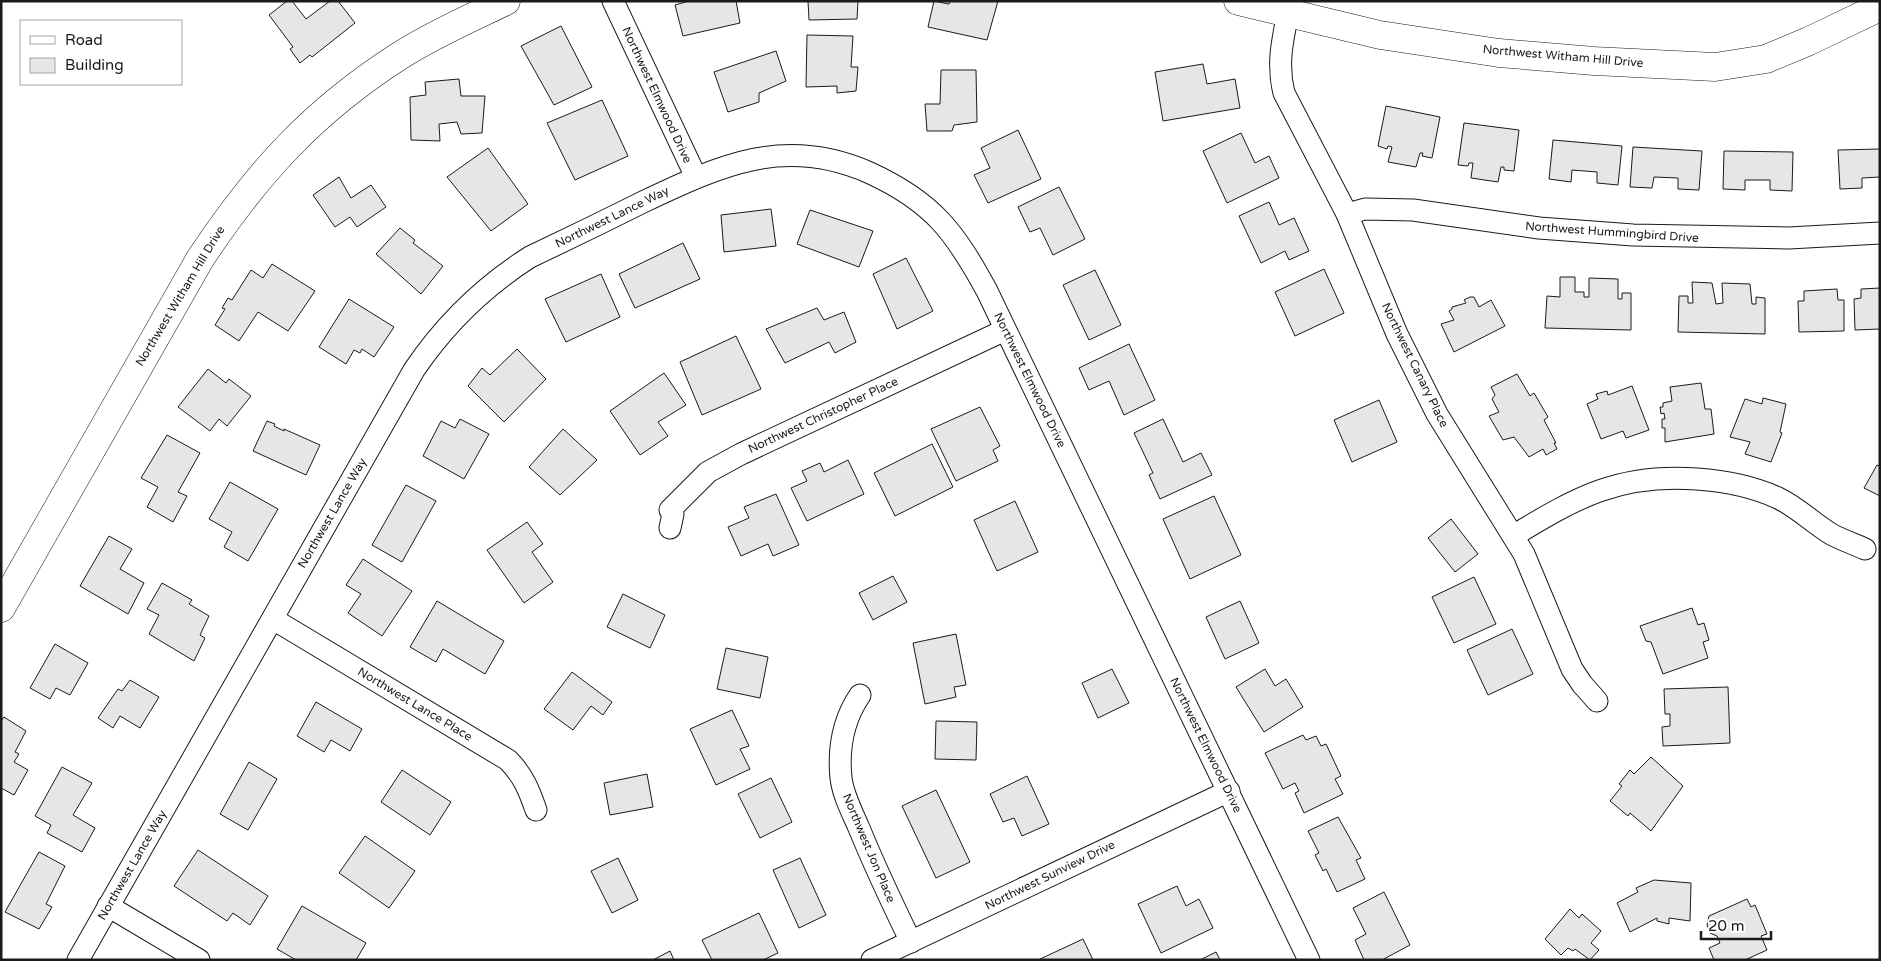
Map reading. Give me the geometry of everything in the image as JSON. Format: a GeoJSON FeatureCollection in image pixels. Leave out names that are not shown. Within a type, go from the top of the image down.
{"type":"FeatureCollection","features":[{"type":"Feature","properties":{"kind":"street","name":"Northwest Witham Hill Drive"},"geometry":{"type":"LineString","coordinates":[[1,608],[200,260],[229,216],[267,167],[297,136],[349,91],[394,59],[443,31],[506,1]]}},
{"type":"Feature","properties":{"kind":"street","name":"Northwest Elmwood Drive"},"geometry":{"type":"LineString","coordinates":[[613,1],[696,177],[748,160],[775,156],[808,155],[854,166],[897,186],[924,204],[951,230],[988,291],[1308,960]]}},
{"type":"Feature","properties":{"kind":"street","name":"Northwest Witham Hill Drive"},"geometry":{"type":"LineString","coordinates":[[1238,1],[1380,35],[1499,52],[1594,61],[1715,67],[1766,59],[1825,34],[1880,7]]}},
{"type":"Feature","properties":{"kind":"street","name":"Northwest Canary Place"},"geometry":{"type":"LineString","coordinates":[[1288,13],[1279,54],[1279,75],[1284,93],[1347,214],[1397,334],[1437,414],[1524,554],[1572,669],[1597,701]]}},
{"type":"Feature","properties":{"kind":"street","name":"Northwest Lance Way"},"geometry":{"type":"LineString","coordinates":[[78,960],[414,370],[433,342],[468,304],[502,275],[530,257],[696,177]]}},
{"type":"Feature","properties":{"kind":"street","name":"Northwest Hummingbird Drive"},"geometry":{"type":"LineString","coordinates":[[1347,214],[1365,209],[1413,210],[1539,228],[1643,236],[1789,238],[1880,233]]}},
{"type":"Feature","properties":{"kind":"street","name":"Northwest Christopher Place"},"geometry":{"type":"LineString","coordinates":[[670,528],[673,514],[670,510],[708,472],[741,454],[1005,330]]}},
{"type":"Feature","properties":{"kind":"street"},"geometry":{"type":"LineString","coordinates":[[1513,536],[1558,509],[1585,496],[1641,478],[1675,477],[1738,484],[1778,498],[1831,534],[1866,549]]}},
{"type":"Feature","properties":{"kind":"street","name":"Northwest Lance Place"},"geometry":{"type":"LineString","coordinates":[[273,619],[508,760],[528,784],[536,810]]}},
{"type":"Feature","properties":{"kind":"street","name":"Northwest Jon Place"},"geometry":{"type":"LineString","coordinates":[[860,695],[846,721],[840,750],[841,780],[846,799],[868,851],[911,942]]}},
{"type":"Feature","properties":{"kind":"street","name":"Northwest Sunview Drive"},"geometry":{"type":"LineString","coordinates":[[872,960],[1228,790]]}},
{"type":"Feature","properties":{"kind":"street"},"geometry":{"type":"LineString","coordinates":[[108,906],[199,960]]}},
{"type":"Feature","properties":{"kind":"building"},"geometry":{"type":"Polygon","coordinates":[[[287,1],[292,1],[306,19],[330,1],[338,1],[355,23],[312,57],[310,55],[300,63],[290,49],[293,47],[269,15],[287,1]]]}},
{"type":"Feature","properties":{"kind":"building"},"geometry":{"type":"Polygon","coordinates":[[[689,1],[736,1],[740,23],[683,36],[675,5],[689,1]]]}},
{"type":"Feature","properties":{"kind":"building"},"geometry":{"type":"Polygon","coordinates":[[[808,1],[858,1],[857,19],[809,20],[808,1]]]}},
{"type":"Feature","properties":{"kind":"building"},"geometry":{"type":"Polygon","coordinates":[[[934,1],[949,4],[950,1],[998,1],[987,40],[928,27],[934,1]]]}},
{"type":"Feature","properties":{"kind":"building"},"geometry":{"type":"Polygon","coordinates":[[[561,26],[592,87],[554,105],[521,46],[561,26]]]}},
{"type":"Feature","properties":{"kind":"building"},"geometry":{"type":"Polygon","coordinates":[[[807,35],[853,36],[851,67],[858,67],[856,91],[837,93],[837,86],[806,87],[807,35]]]}},
{"type":"Feature","properties":{"kind":"building"},"geometry":{"type":"Polygon","coordinates":[[[776,51],[786,81],[759,93],[759,102],[728,112],[714,72],[776,51]]]}},
{"type":"Feature","properties":{"kind":"building"},"geometry":{"type":"Polygon","coordinates":[[[1203,64],[1207,84],[1235,79],[1240,108],[1163,121],[1155,72],[1203,64]]]}},
{"type":"Feature","properties":{"kind":"building"},"geometry":{"type":"Polygon","coordinates":[[[941,70],[976,70],[977,122],[954,125],[952,131],[927,131],[925,104],[940,104],[941,70]]]}},
{"type":"Feature","properties":{"kind":"building"},"geometry":{"type":"Polygon","coordinates":[[[459,79],[461,96],[485,96],[482,133],[461,134],[457,122],[439,124],[440,141],[411,140],[410,97],[426,95],[425,82],[459,79]]]}},
{"type":"Feature","properties":{"kind":"building"},"geometry":{"type":"Polygon","coordinates":[[[602,100],[628,156],[575,180],[547,123],[602,100]]]}},
{"type":"Feature","properties":{"kind":"building"},"geometry":{"type":"Polygon","coordinates":[[[1386,106],[1440,117],[1432,158],[1422,156],[1423,153],[1420,153],[1416,167],[1388,162],[1392,147],[1388,146],[1387,149],[1378,146],[1386,106]]]}},
{"type":"Feature","properties":{"kind":"building"},"geometry":{"type":"Polygon","coordinates":[[[1464,123],[1519,130],[1514,171],[1504,170],[1504,167],[1501,167],[1498,182],[1471,178],[1473,163],[1469,163],[1468,166],[1458,165],[1464,123]]]}},
{"type":"Feature","properties":{"kind":"building"},"geometry":{"type":"Polygon","coordinates":[[[1018,130],[1041,179],[988,203],[974,175],[990,168],[981,148],[1018,130]]]}},
{"type":"Feature","properties":{"kind":"building"},"geometry":{"type":"Polygon","coordinates":[[[1241,133],[1255,163],[1269,156],[1279,178],[1227,203],[1203,151],[1241,133]]]}},
{"type":"Feature","properties":{"kind":"building"},"geometry":{"type":"Polygon","coordinates":[[[1553,140],[1622,146],[1618,185],[1597,183],[1597,172],[1572,170],[1571,182],[1549,179],[1553,140]]]}},
{"type":"Feature","properties":{"kind":"building"},"geometry":{"type":"Polygon","coordinates":[[[1633,147],[1702,151],[1699,190],[1678,189],[1678,178],[1654,177],[1652,188],[1630,187],[1633,147]]]}},
{"type":"Feature","properties":{"kind":"building"},"geometry":{"type":"Polygon","coordinates":[[[488,148],[528,204],[491,231],[447,177],[488,148]]]}},
{"type":"Feature","properties":{"kind":"building"},"geometry":{"type":"Polygon","coordinates":[[[1880,149],[1880,177],[1862,178],[1862,188],[1840,189],[1838,150],[1880,149]]]}},
{"type":"Feature","properties":{"kind":"building"},"geometry":{"type":"Polygon","coordinates":[[[1724,151],[1793,152],[1792,191],[1770,190],[1770,180],[1745,180],[1745,190],[1723,189],[1724,151]]]}},
{"type":"Feature","properties":{"kind":"building"},"geometry":{"type":"Polygon","coordinates":[[[339,177],[351,198],[371,185],[386,207],[357,227],[350,217],[335,227],[313,195],[339,177]]]}},
{"type":"Feature","properties":{"kind":"building"},"geometry":{"type":"Polygon","coordinates":[[[1059,187],[1085,239],[1053,255],[1040,228],[1030,232],[1018,207],[1059,187]]]}},
{"type":"Feature","properties":{"kind":"building"},"geometry":{"type":"Polygon","coordinates":[[[1269,202],[1279,225],[1294,218],[1309,251],[1289,260],[1285,251],[1261,263],[1239,216],[1269,202]]]}},
{"type":"Feature","properties":{"kind":"building"},"geometry":{"type":"Polygon","coordinates":[[[771,209],[776,246],[724,252],[721,215],[771,209]]]}},
{"type":"Feature","properties":{"kind":"building"},"geometry":{"type":"Polygon","coordinates":[[[810,210],[873,231],[859,267],[797,244],[810,210]]]}},
{"type":"Feature","properties":{"kind":"building"},"geometry":{"type":"Polygon","coordinates":[[[400,228],[415,240],[413,243],[443,266],[421,294],[376,254],[400,228]]]}},
{"type":"Feature","properties":{"kind":"building"},"geometry":{"type":"Polygon","coordinates":[[[683,243],[700,279],[635,308],[619,274],[683,243]]]}},
{"type":"Feature","properties":{"kind":"building"},"geometry":{"type":"Polygon","coordinates":[[[906,258],[933,311],[897,329],[873,274],[906,258]]]}},
{"type":"Feature","properties":{"kind":"building"},"geometry":{"type":"Polygon","coordinates":[[[272,264],[315,291],[288,331],[258,312],[239,341],[215,325],[225,309],[222,308],[228,298],[232,300],[251,270],[263,278],[272,264]]]}},
{"type":"Feature","properties":{"kind":"building"},"geometry":{"type":"Polygon","coordinates":[[[1324,269],[1344,313],[1295,336],[1275,292],[1324,269]]]}},
{"type":"Feature","properties":{"kind":"building"},"geometry":{"type":"Polygon","coordinates":[[[1095,270],[1121,325],[1089,340],[1063,285],[1095,270]]]}},
{"type":"Feature","properties":{"kind":"building"},"geometry":{"type":"Polygon","coordinates":[[[601,274],[620,317],[566,342],[545,299],[601,274]]]}},
{"type":"Feature","properties":{"kind":"building"},"geometry":{"type":"Polygon","coordinates":[[[1560,277],[1575,277],[1575,292],[1584,292],[1584,297],[1589,297],[1589,278],[1618,279],[1618,299],[1622,299],[1622,293],[1631,293],[1631,330],[1545,328],[1547,296],[1560,297],[1560,277]]]}},
{"type":"Feature","properties":{"kind":"building"},"geometry":{"type":"Polygon","coordinates":[[[1692,282],[1712,283],[1716,304],[1723,303],[1722,283],[1750,284],[1752,304],[1756,304],[1756,297],[1765,298],[1765,334],[1678,332],[1679,296],[1688,296],[1688,303],[1693,303],[1692,282]]]}},
{"type":"Feature","properties":{"kind":"building"},"geometry":{"type":"Polygon","coordinates":[[[1880,288],[1880,329],[1855,330],[1854,299],[1861,298],[1861,289],[1880,288]]]}},
{"type":"Feature","properties":{"kind":"building"},"geometry":{"type":"Polygon","coordinates":[[[1837,289],[1838,300],[1844,300],[1844,331],[1799,332],[1798,301],[1804,301],[1804,291],[1837,289]]]}},
{"type":"Feature","properties":{"kind":"building"},"geometry":{"type":"Polygon","coordinates":[[[1474,297],[1479,307],[1491,300],[1505,326],[1454,352],[1441,324],[1454,320],[1449,311],[1452,307],[1466,303],[1464,300],[1474,297]]]}},
{"type":"Feature","properties":{"kind":"building"},"geometry":{"type":"Polygon","coordinates":[[[349,299],[394,327],[374,357],[362,349],[360,353],[354,350],[346,364],[319,347],[349,299]]]}},
{"type":"Feature","properties":{"kind":"building"},"geometry":{"type":"Polygon","coordinates":[[[817,308],[824,320],[844,312],[856,342],[835,353],[829,342],[785,363],[766,329],[817,308]]]}},
{"type":"Feature","properties":{"kind":"building"},"geometry":{"type":"Polygon","coordinates":[[[736,336],[761,389],[702,415],[680,362],[736,336]]]}},
{"type":"Feature","properties":{"kind":"building"},"geometry":{"type":"Polygon","coordinates":[[[1129,344],[1155,400],[1124,415],[1109,381],[1089,390],[1079,368],[1129,344]]]}},
{"type":"Feature","properties":{"kind":"building"},"geometry":{"type":"Polygon","coordinates":[[[517,349],[546,379],[504,422],[468,386],[482,368],[490,375],[517,349]]]}},
{"type":"Feature","properties":{"kind":"building"},"geometry":{"type":"Polygon","coordinates":[[[208,369],[226,383],[229,379],[251,396],[227,426],[219,419],[210,431],[178,407],[208,369]]]}},
{"type":"Feature","properties":{"kind":"building"},"geometry":{"type":"Polygon","coordinates":[[[664,373],[686,405],[658,422],[668,436],[640,455],[610,411],[664,373]]]}},
{"type":"Feature","properties":{"kind":"building"},"geometry":{"type":"Polygon","coordinates":[[[1517,374],[1530,396],[1534,393],[1548,417],[1544,420],[1556,443],[1554,443],[1557,449],[1546,455],[1543,449],[1529,457],[1514,437],[1503,440],[1489,416],[1499,412],[1492,399],[1495,395],[1491,387],[1517,374]]]}},
{"type":"Feature","properties":{"kind":"building"},"geometry":{"type":"Polygon","coordinates":[[[1701,383],[1705,409],[1711,409],[1714,434],[1665,442],[1665,428],[1662,428],[1662,419],[1665,419],[1664,413],[1661,414],[1660,407],[1663,407],[1663,403],[1672,401],[1670,387],[1701,383]]]}},
{"type":"Feature","properties":{"kind":"building"},"geometry":{"type":"Polygon","coordinates":[[[1632,386],[1649,430],[1626,438],[1623,431],[1601,439],[1587,404],[1598,399],[1596,394],[1607,391],[1608,395],[1632,386]]]}},
{"type":"Feature","properties":{"kind":"building"},"geometry":{"type":"Polygon","coordinates":[[[1763,398],[1786,404],[1780,432],[1782,433],[1771,462],[1745,454],[1750,442],[1730,437],[1745,399],[1762,404],[1763,398]]]}},
{"type":"Feature","properties":{"kind":"building"},"geometry":{"type":"Polygon","coordinates":[[[1379,400],[1397,442],[1352,462],[1334,420],[1379,400]]]}},
{"type":"Feature","properties":{"kind":"building"},"geometry":{"type":"Polygon","coordinates":[[[980,407],[1000,446],[993,450],[998,461],[956,481],[931,429],[980,407]]]}},
{"type":"Feature","properties":{"kind":"building"},"geometry":{"type":"Polygon","coordinates":[[[460,419],[489,434],[464,479],[423,456],[441,421],[455,428],[460,419]]]}},
{"type":"Feature","properties":{"kind":"building"},"geometry":{"type":"Polygon","coordinates":[[[1163,419],[1183,462],[1201,453],[1212,475],[1160,499],[1149,475],[1153,473],[1134,433],[1163,419]]]}},
{"type":"Feature","properties":{"kind":"building"},"geometry":{"type":"Polygon","coordinates":[[[267,421],[284,431],[284,429],[320,445],[306,475],[253,451],[267,421]]]}},
{"type":"Feature","properties":{"kind":"building"},"geometry":{"type":"Polygon","coordinates":[[[563,429],[597,460],[560,495],[529,467],[563,429]]]}},
{"type":"Feature","properties":{"kind":"building"},"geometry":{"type":"Polygon","coordinates":[[[167,435],[200,453],[178,492],[187,496],[173,522],[147,507],[158,487],[141,478],[167,435]]]}},
{"type":"Feature","properties":{"kind":"building"},"geometry":{"type":"Polygon","coordinates":[[[932,444],[953,487],[895,516],[874,473],[932,444]]]}},
{"type":"Feature","properties":{"kind":"building"},"geometry":{"type":"Polygon","coordinates":[[[848,460],[864,494],[807,521],[791,488],[807,481],[802,471],[820,463],[824,472],[848,460]]]}},
{"type":"Feature","properties":{"kind":"building"},"geometry":{"type":"Polygon","coordinates":[[[1877,465],[1880,466],[1880,496],[1864,488],[1877,465]]]}},
{"type":"Feature","properties":{"kind":"building"},"geometry":{"type":"Polygon","coordinates":[[[230,482],[278,509],[248,561],[224,547],[232,532],[209,519],[230,482]]]}},
{"type":"Feature","properties":{"kind":"building"},"geometry":{"type":"Polygon","coordinates":[[[406,485],[436,501],[402,562],[372,545],[406,485]]]}},
{"type":"Feature","properties":{"kind":"building"},"geometry":{"type":"Polygon","coordinates":[[[776,494],[799,545],[773,556],[768,544],[741,556],[728,527],[749,518],[744,507],[776,494]]]}},
{"type":"Feature","properties":{"kind":"building"},"geometry":{"type":"Polygon","coordinates":[[[1214,496],[1241,555],[1190,579],[1163,519],[1214,496]]]}},
{"type":"Feature","properties":{"kind":"building"},"geometry":{"type":"Polygon","coordinates":[[[1015,501],[1038,552],[997,571],[974,520],[1015,501]]]}},
{"type":"Feature","properties":{"kind":"building"},"geometry":{"type":"Polygon","coordinates":[[[1451,519],[1478,554],[1455,572],[1428,538],[1451,519]]]}},
{"type":"Feature","properties":{"kind":"building"},"geometry":{"type":"Polygon","coordinates":[[[527,522],[543,544],[532,552],[553,582],[524,603],[487,550],[527,522]]]}},
{"type":"Feature","properties":{"kind":"building"},"geometry":{"type":"Polygon","coordinates":[[[109,536],[132,549],[120,569],[144,583],[128,614],[80,586],[109,536]]]}},
{"type":"Feature","properties":{"kind":"building"},"geometry":{"type":"Polygon","coordinates":[[[363,559],[412,591],[382,636],[348,613],[361,594],[346,585],[363,559]]]}},
{"type":"Feature","properties":{"kind":"building"},"geometry":{"type":"Polygon","coordinates":[[[893,576],[907,602],[873,620],[859,593],[893,576]]]}},
{"type":"Feature","properties":{"kind":"building"},"geometry":{"type":"Polygon","coordinates":[[[1474,577],[1496,624],[1454,643],[1432,597],[1474,577]]]}},
{"type":"Feature","properties":{"kind":"building"},"geometry":{"type":"Polygon","coordinates":[[[162,583],[192,600],[189,604],[209,616],[200,635],[205,638],[194,661],[149,634],[159,615],[147,609],[162,583]]]}},
{"type":"Feature","properties":{"kind":"building"},"geometry":{"type":"Polygon","coordinates":[[[623,594],[665,615],[650,648],[607,627],[623,594]]]}},
{"type":"Feature","properties":{"kind":"building"},"geometry":{"type":"Polygon","coordinates":[[[437,601],[504,641],[485,674],[443,649],[436,662],[410,647],[437,601]]]}},
{"type":"Feature","properties":{"kind":"building"},"geometry":{"type":"Polygon","coordinates":[[[1240,601],[1259,643],[1225,659],[1206,617],[1240,601]]]}},
{"type":"Feature","properties":{"kind":"building"},"geometry":{"type":"Polygon","coordinates":[[[1692,608],[1698,625],[1704,623],[1709,640],[1703,642],[1708,658],[1663,674],[1651,642],[1646,641],[1640,626],[1692,608]]]}},
{"type":"Feature","properties":{"kind":"building"},"geometry":{"type":"Polygon","coordinates":[[[1512,629],[1533,674],[1488,695],[1467,650],[1512,629]]]}},
{"type":"Feature","properties":{"kind":"building"},"geometry":{"type":"Polygon","coordinates":[[[956,634],[966,685],[954,687],[956,697],[925,704],[913,643],[956,634]]]}},
{"type":"Feature","properties":{"kind":"building"},"geometry":{"type":"Polygon","coordinates":[[[55,644],[88,663],[70,695],[56,688],[50,699],[30,688],[55,644]]]}},
{"type":"Feature","properties":{"kind":"building"},"geometry":{"type":"Polygon","coordinates":[[[726,648],[768,657],[760,698],[717,689],[726,648]]]}},
{"type":"Feature","properties":{"kind":"building"},"geometry":{"type":"Polygon","coordinates":[[[1112,669],[1129,703],[1098,718],[1082,683],[1112,669]]]}},
{"type":"Feature","properties":{"kind":"building"},"geometry":{"type":"Polygon","coordinates":[[[1265,669],[1275,686],[1286,679],[1303,707],[1264,732],[1236,687],[1265,669]]]}},
{"type":"Feature","properties":{"kind":"building"},"geometry":{"type":"Polygon","coordinates":[[[572,672],[612,702],[603,715],[591,706],[573,730],[544,709],[572,672]]]}},
{"type":"Feature","properties":{"kind":"building"},"geometry":{"type":"Polygon","coordinates":[[[130,680],[159,697],[140,728],[120,716],[113,728],[98,718],[118,689],[122,691],[130,680]]]}},
{"type":"Feature","properties":{"kind":"building"},"geometry":{"type":"Polygon","coordinates":[[[1728,687],[1730,743],[1663,746],[1662,727],[1670,726],[1670,714],[1665,714],[1664,689],[1728,687]]]}},
{"type":"Feature","properties":{"kind":"building"},"geometry":{"type":"Polygon","coordinates":[[[316,702],[362,729],[350,751],[331,740],[324,752],[297,736],[316,702]]]}},
{"type":"Feature","properties":{"kind":"building"},"geometry":{"type":"Polygon","coordinates":[[[732,710],[749,746],[740,749],[750,769],[716,785],[690,729],[732,710]]]}},
{"type":"Feature","properties":{"kind":"building"},"geometry":{"type":"Polygon","coordinates":[[[4,717],[26,731],[15,752],[19,754],[14,762],[28,770],[14,795],[1,788],[1,721],[4,717]]]}},
{"type":"Feature","properties":{"kind":"building"},"geometry":{"type":"Polygon","coordinates":[[[936,721],[977,722],[976,760],[935,759],[936,721]]]}},
{"type":"Feature","properties":{"kind":"building"},"geometry":{"type":"Polygon","coordinates":[[[1303,735],[1306,740],[1316,736],[1321,746],[1326,744],[1341,776],[1335,779],[1343,794],[1304,813],[1295,793],[1299,791],[1295,783],[1283,789],[1265,753],[1303,735]]]}},
{"type":"Feature","properties":{"kind":"building"},"geometry":{"type":"Polygon","coordinates":[[[1651,757],[1683,786],[1651,831],[1630,813],[1628,816],[1610,801],[1622,786],[1619,784],[1630,770],[1634,774],[1651,757]]]}},
{"type":"Feature","properties":{"kind":"building"},"geometry":{"type":"Polygon","coordinates":[[[249,762],[277,779],[248,830],[220,814],[249,762]]]}},
{"type":"Feature","properties":{"kind":"building"},"geometry":{"type":"Polygon","coordinates":[[[62,767],[92,783],[73,815],[95,828],[82,852],[47,833],[51,825],[35,816],[62,767]]]}},
{"type":"Feature","properties":{"kind":"building"},"geometry":{"type":"Polygon","coordinates":[[[402,770],[451,802],[430,835],[381,802],[402,770]]]}},
{"type":"Feature","properties":{"kind":"building"},"geometry":{"type":"Polygon","coordinates":[[[647,774],[653,807],[610,815],[604,783],[647,774]]]}},
{"type":"Feature","properties":{"kind":"building"},"geometry":{"type":"Polygon","coordinates":[[[1027,776],[1049,824],[1022,836],[1014,818],[1003,822],[990,794],[1027,776]]]}},
{"type":"Feature","properties":{"kind":"building"},"geometry":{"type":"Polygon","coordinates":[[[771,778],[792,822],[760,838],[738,794],[771,778]]]}},
{"type":"Feature","properties":{"kind":"building"},"geometry":{"type":"Polygon","coordinates":[[[936,790],[970,862],[936,878],[902,806],[936,790]]]}},
{"type":"Feature","properties":{"kind":"building"},"geometry":{"type":"Polygon","coordinates":[[[1338,817],[1361,858],[1356,860],[1365,879],[1337,892],[1326,869],[1323,871],[1315,855],[1319,853],[1308,831],[1338,817]]]}},
{"type":"Feature","properties":{"kind":"building"},"geometry":{"type":"Polygon","coordinates":[[[365,836],[415,871],[389,908],[339,873],[365,836]]]}},
{"type":"Feature","properties":{"kind":"building"},"geometry":{"type":"Polygon","coordinates":[[[198,850],[268,896],[250,925],[233,913],[227,921],[174,886],[198,850]]]}},
{"type":"Feature","properties":{"kind":"building"},"geometry":{"type":"Polygon","coordinates":[[[39,852],[65,866],[46,904],[52,907],[39,929],[5,912],[39,852]]]}},
{"type":"Feature","properties":{"kind":"building"},"geometry":{"type":"Polygon","coordinates":[[[618,858],[638,900],[612,913],[591,871],[618,858]]]}},
{"type":"Feature","properties":{"kind":"building"},"geometry":{"type":"Polygon","coordinates":[[[800,858],[826,915],[799,928],[773,870],[800,858]]]}},
{"type":"Feature","properties":{"kind":"building"},"geometry":{"type":"Polygon","coordinates":[[[1654,880],[1691,883],[1690,921],[1669,918],[1669,924],[1657,921],[1657,918],[1630,932],[1617,903],[1638,892],[1636,888],[1654,880]]]}},
{"type":"Feature","properties":{"kind":"building"},"geometry":{"type":"Polygon","coordinates":[[[1177,886],[1186,906],[1199,899],[1213,928],[1161,953],[1138,904],[1177,886]]]}},
{"type":"Feature","properties":{"kind":"building"},"geometry":{"type":"Polygon","coordinates":[[[1384,892],[1410,945],[1382,960],[1364,960],[1355,940],[1366,934],[1353,908],[1384,892]]]}},
{"type":"Feature","properties":{"kind":"building"},"geometry":{"type":"Polygon","coordinates":[[[1747,899],[1751,907],[1755,905],[1767,934],[1761,936],[1767,950],[1745,960],[1714,960],[1709,948],[1720,943],[1717,936],[1710,933],[1707,925],[1709,916],[1747,899]]]}},
{"type":"Feature","properties":{"kind":"building"},"geometry":{"type":"Polygon","coordinates":[[[302,906],[366,943],[356,960],[296,960],[277,949],[302,906]]]}},
{"type":"Feature","properties":{"kind":"building"},"geometry":{"type":"Polygon","coordinates":[[[1570,909],[1579,918],[1582,914],[1601,931],[1591,943],[1599,950],[1590,960],[1575,949],[1573,951],[1568,948],[1561,955],[1545,939],[1570,909]]]}},
{"type":"Feature","properties":{"kind":"building"},"geometry":{"type":"Polygon","coordinates":[[[759,913],[778,953],[763,960],[712,960],[702,940],[759,913]]]}},
{"type":"Feature","properties":{"kind":"building"},"geometry":{"type":"Polygon","coordinates":[[[1083,939],[1093,960],[1038,960],[1083,939]]]}},
{"type":"Feature","properties":{"kind":"building"},"geometry":{"type":"Polygon","coordinates":[[[670,951],[674,960],[653,960],[670,951]]]}},
{"type":"Feature","properties":{"kind":"building"},"geometry":{"type":"Polygon","coordinates":[[[1216,952],[1220,960],[1200,960],[1216,952]]]}}]}
